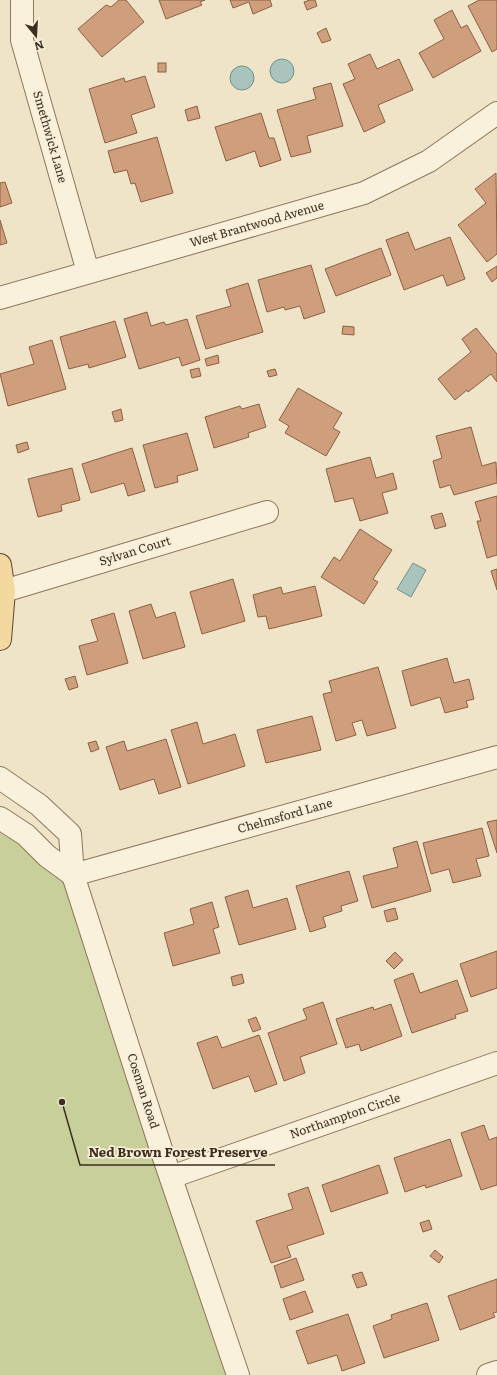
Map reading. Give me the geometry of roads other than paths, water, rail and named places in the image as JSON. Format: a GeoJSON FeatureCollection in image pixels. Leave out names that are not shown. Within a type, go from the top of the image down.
{"type":"FeatureCollection","features":[{"type":"Feature","properties":{"kind":"main road"},"geometry":{"type":"LineString","coordinates":[[0,565],[4,591],[0,639]]}},
{"type":"Feature","properties":{"kind":"street","name":"Smethwick Lane"},"geometry":{"type":"LineString","coordinates":[[22,0],[22,40],[88,272]]}},
{"type":"Feature","properties":{"kind":"street","name":"West Brantwood Avenue"},"geometry":{"type":"LineString","coordinates":[[0,298],[364,193],[429,161],[497,113]]}},
{"type":"Feature","properties":{"kind":"street","name":"Sylvan Court"},"geometry":{"type":"LineString","coordinates":[[4,591],[267,512]]}},
{"type":"Feature","properties":{"kind":"street","name":"Chelmsford Lane"},"geometry":{"type":"LineString","coordinates":[[73,875],[497,757]]}},
{"type":"Feature","properties":{"kind":"street","name":"Cosman Road"},"geometry":{"type":"LineString","coordinates":[[0,778],[40,805],[70,834],[73,875],[171,1177],[238,1375]]}},
{"type":"Feature","properties":{"kind":"street"},"geometry":{"type":"LineString","coordinates":[[0,818],[26,835],[47,856],[73,875]]}},
{"type":"Feature","properties":{"kind":"street","name":"Northampton Circle"},"geometry":{"type":"LineString","coordinates":[[171,1177],[497,1063]]}},
{"type":"Feature","properties":{"kind":"street"},"geometry":{"type":"LineString","coordinates":[[488,1375],[497,1372]]}},
{"type":"Feature","properties":{"kind":"water"},"geometry":{"type":"Polygon","coordinates":[[[282,59],[291,62],[294,71],[291,80],[282,83],[273,80],[270,71],[273,62],[282,59]]]}},
{"type":"Feature","properties":{"kind":"water"},"geometry":{"type":"Polygon","coordinates":[[[242,66],[247,67],[253,73],[253,83],[247,89],[242,90],[237,89],[231,83],[230,78],[231,73],[237,67],[242,66]]]}},
{"type":"Feature","properties":{"kind":"water"},"geometry":{"type":"Polygon","coordinates":[[[413,563],[426,570],[411,597],[397,589],[413,563]]]}},
{"type":"Feature","properties":{"kind":"place","name":"Ned Brown Forest Preserve"},"geometry":{"type":"Point","coordinates":[62,1102]}}]}
